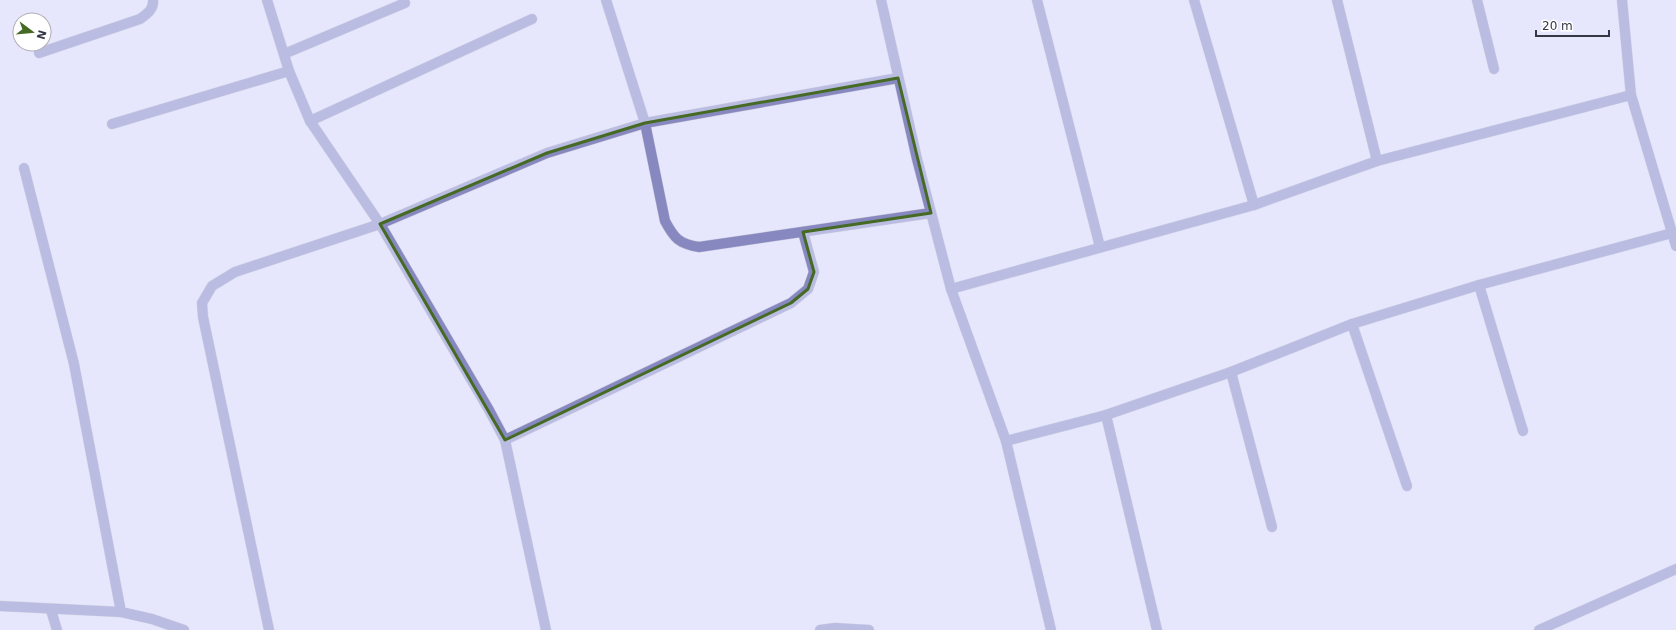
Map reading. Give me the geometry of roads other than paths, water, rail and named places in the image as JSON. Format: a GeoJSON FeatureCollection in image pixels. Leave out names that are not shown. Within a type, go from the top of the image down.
{"type":"FeatureCollection","features":[{"type":"Feature","properties":{"kind":"street"},"geometry":{"type":"LineString","coordinates":[[39,53],[140,19],[150,12],[154,3],[153,0]]}},
{"type":"Feature","properties":{"kind":"street"},"geometry":{"type":"LineString","coordinates":[[267,0],[288,71],[310,121],[380,224],[505,440],[546,630]]}},
{"type":"Feature","properties":{"kind":"street"},"geometry":{"type":"LineString","coordinates":[[606,0],[645,123],[665,221],[672,235],[685,244],[699,246],[930,213]]}},
{"type":"Feature","properties":{"kind":"street"},"geometry":{"type":"LineString","coordinates":[[881,0],[930,213],[951,289],[1006,441],[1051,630]]}},
{"type":"Feature","properties":{"kind":"street"},"geometry":{"type":"LineString","coordinates":[[1037,0],[1100,247]]}},
{"type":"Feature","properties":{"kind":"street"},"geometry":{"type":"LineString","coordinates":[[1194,0],[1254,205]]}},
{"type":"Feature","properties":{"kind":"street"},"geometry":{"type":"LineString","coordinates":[[1337,0],[1377,161]]}},
{"type":"Feature","properties":{"kind":"street"},"geometry":{"type":"LineString","coordinates":[[1477,0],[1494,69]]}},
{"type":"Feature","properties":{"kind":"street"},"geometry":{"type":"LineString","coordinates":[[1622,0],[1631,95],[1676,246]]}},
{"type":"Feature","properties":{"kind":"street"},"geometry":{"type":"LineString","coordinates":[[284,54],[405,2]]}},
{"type":"Feature","properties":{"kind":"street"},"geometry":{"type":"LineString","coordinates":[[310,121],[532,18]]}},
{"type":"Feature","properties":{"kind":"street"},"geometry":{"type":"LineString","coordinates":[[112,124],[288,71]]}},
{"type":"Feature","properties":{"kind":"street"},"geometry":{"type":"LineString","coordinates":[[269,630],[205,325],[202,304],[212,286],[235,272],[380,224],[547,153],[645,123],[898,78]]}},
{"type":"Feature","properties":{"kind":"street"},"geometry":{"type":"LineString","coordinates":[[951,289],[1254,205],[1377,161],[1631,95]]}},
{"type":"Feature","properties":{"kind":"street"},"geometry":{"type":"LineString","coordinates":[[24,168],[74,364],[121,612]]}},
{"type":"Feature","properties":{"kind":"street"},"geometry":{"type":"LineString","coordinates":[[505,440],[791,303],[808,289],[814,272],[803,232]]}},
{"type":"Feature","properties":{"kind":"street"},"geometry":{"type":"LineString","coordinates":[[1006,441],[1106,415],[1231,372],[1352,324],[1479,285],[1672,233]]}},
{"type":"Feature","properties":{"kind":"street"},"geometry":{"type":"LineString","coordinates":[[1479,285],[1523,431]]}},
{"type":"Feature","properties":{"kind":"street"},"geometry":{"type":"LineString","coordinates":[[1352,324],[1406,486]]}},
{"type":"Feature","properties":{"kind":"street"},"geometry":{"type":"LineString","coordinates":[[1231,372],[1272,528]]}},
{"type":"Feature","properties":{"kind":"street"},"geometry":{"type":"LineString","coordinates":[[1106,415],[1157,630]]}},
{"type":"Feature","properties":{"kind":"street"},"geometry":{"type":"LineString","coordinates":[[1539,630],[1676,569]]}},
{"type":"Feature","properties":{"kind":"street"},"geometry":{"type":"LineString","coordinates":[[0,606],[51,610],[121,612],[152,619],[184,630]]}},
{"type":"Feature","properties":{"kind":"street"},"geometry":{"type":"LineString","coordinates":[[51,610],[57,630]]}},
{"type":"Feature","properties":{"kind":"street"},"geometry":{"type":"LineString","coordinates":[[820,630],[836,628],[869,630]]}}]}
